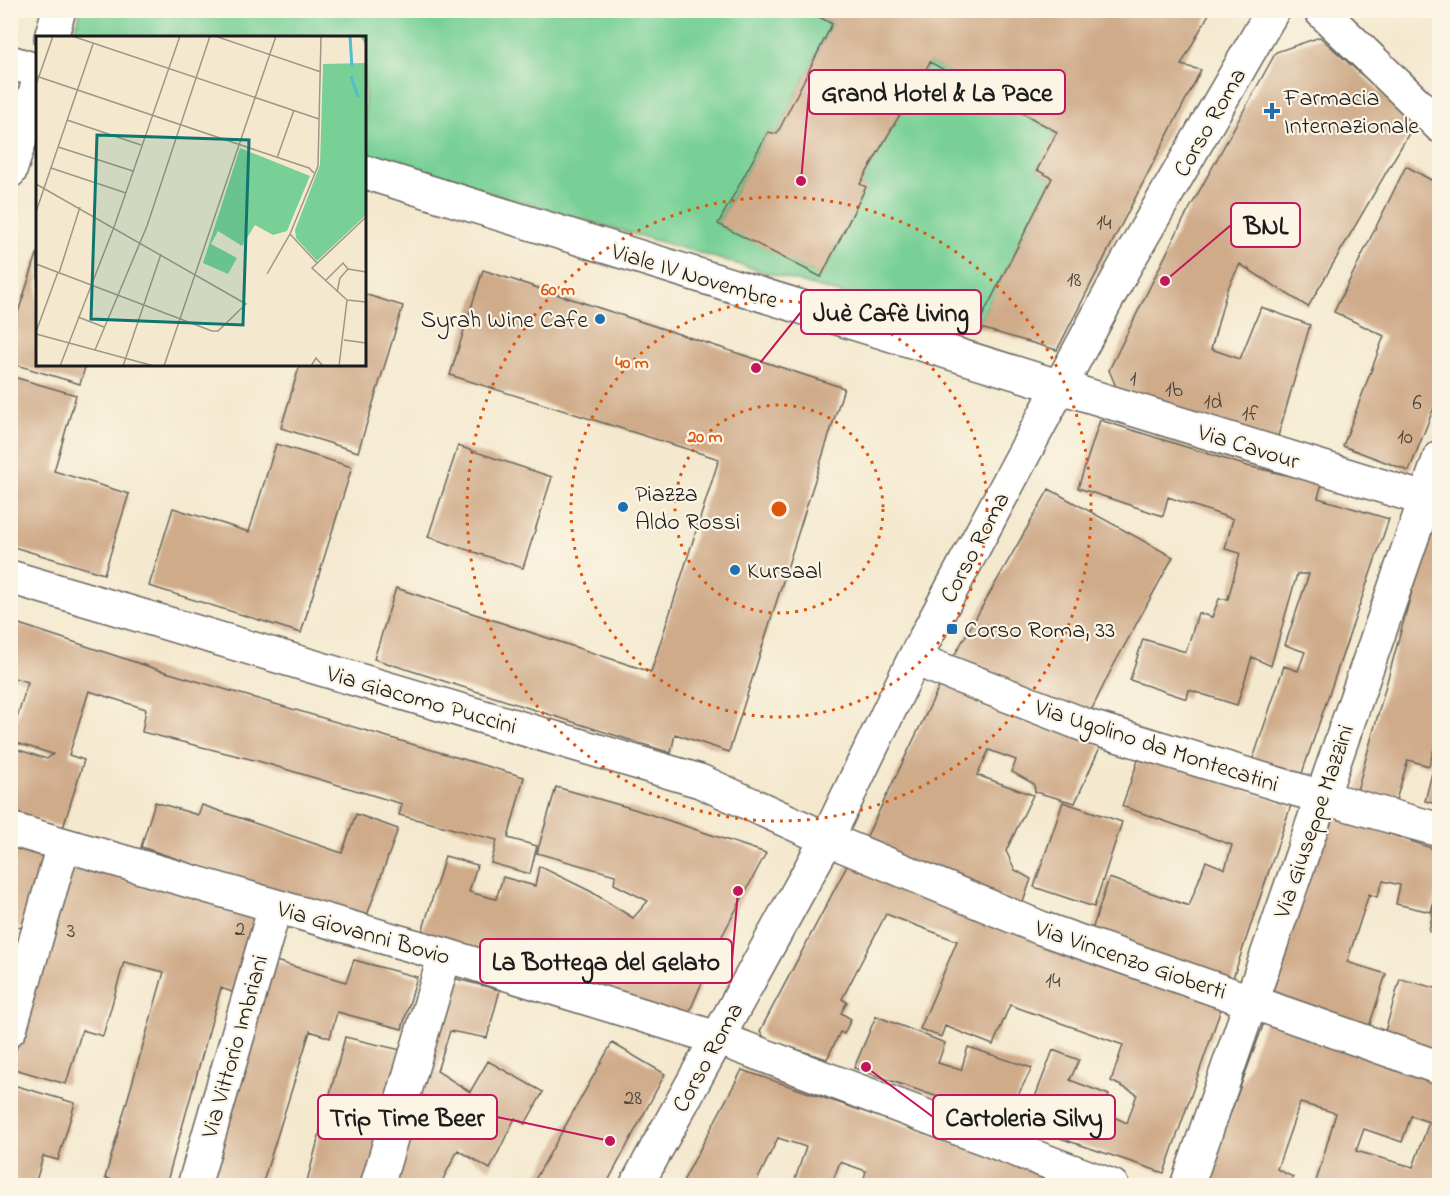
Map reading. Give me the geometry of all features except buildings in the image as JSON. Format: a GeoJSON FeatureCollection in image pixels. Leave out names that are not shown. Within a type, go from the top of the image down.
{"type":"FeatureCollection","features":[{"type":"Feature","properties":{"kind":"street"},"geometry":{"type":"LineString","coordinates":[[52,36],[59,10]]}},
{"type":"Feature","properties":{"kind":"street","name":"Corso Roma"},"geometry":{"type":"LineString","coordinates":[[636,1185],[826,839],[914,659],[1125,266],[1273,10]]}},
{"type":"Feature","properties":{"kind":"street"},"geometry":{"type":"LineString","coordinates":[[1320,10],[1440,126]]}},
{"type":"Feature","properties":{"kind":"street"},"geometry":{"type":"LineString","coordinates":[[10,62],[36,69]]}},
{"type":"Feature","properties":{"kind":"street"},"geometry":{"type":"LineString","coordinates":[[10,171],[36,90]]}},
{"type":"Feature","properties":{"kind":"street","name":"Viale IV Novembre"},"geometry":{"type":"LineString","coordinates":[[366,173],[1059,388]]}},
{"type":"Feature","properties":{"kind":"street","name":"Via Cavour"},"geometry":{"type":"LineString","coordinates":[[1059,388],[1432,501]]}},
{"type":"Feature","properties":{"kind":"street","name":"Via Giuseppe Mazzini"},"geometry":{"type":"LineString","coordinates":[[1187,1185],[1321,798],[1432,501],[1440,457]]}},
{"type":"Feature","properties":{"kind":"street","name":"Via Giacomo Puccini"},"geometry":{"type":"LineString","coordinates":[[10,578],[700,781],[826,839]]}},
{"type":"Feature","properties":{"kind":"street","name":"Via Ugolino da Montecatini"},"geometry":{"type":"LineString","coordinates":[[914,659],[1087,726],[1321,798],[1440,830]]}},
{"type":"Feature","properties":{"kind":"street","name":"Via Giovanni Bovio"},"geometry":{"type":"LineString","coordinates":[[10,829],[445,955],[717,1038],[1112,1185]]}},
{"type":"Feature","properties":{"kind":"street","name":"Via Vincenzo Gioberti"},"geometry":{"type":"LineString","coordinates":[[826,839],[1041,928],[1440,1068]]}},
{"type":"Feature","properties":{"kind":"street"},"geometry":{"type":"LineString","coordinates":[[10,1029],[63,846]]}},
{"type":"Feature","properties":{"kind":"street","name":"Via Vittorio Imbriani"},"geometry":{"type":"LineString","coordinates":[[194,1185],[275,907]]}},
{"type":"Feature","properties":{"kind":"street"},"geometry":{"type":"LineString","coordinates":[[376,1185],[445,955]]}},
{"type":"Feature","properties":{"kind":"green space"},"geometry":{"type":"Polygon","coordinates":[[[81,10],[807,11],[832,24],[777,134],[768,132],[718,223],[821,277],[865,187],[860,184],[930,62],[1057,132],[1037,170],[1052,178],[977,327],[831,291],[366,157],[366,36],[73,36],[81,10]]]}},
{"type":"Feature","properties":{"kind":"place","name":"Farmacia Internazionale"},"geometry":{"type":"Point","coordinates":[1272,111]}},
{"type":"Feature","properties":{"kind":"place","name":"Grand Hotel & La Pace"},"geometry":{"type":"Point","coordinates":[801,181]}},
{"type":"Feature","properties":{"kind":"place","name":"BNL"},"geometry":{"type":"Point","coordinates":[1165,281]}},
{"type":"Feature","properties":{"kind":"place","name":"Syrah Wine Cafe"},"geometry":{"type":"Point","coordinates":[600,319]}},
{"type":"Feature","properties":{"kind":"place","name":"Juè Cafè Living"},"geometry":{"type":"Point","coordinates":[756,368]}},
{"type":"Feature","properties":{"kind":"place","name":"Piazza Aldo Rossi"},"geometry":{"type":"Point","coordinates":[623,507]}},
{"type":"Feature","properties":{"kind":"place","name":"Kursaal"},"geometry":{"type":"Point","coordinates":[735,570]}},
{"type":"Feature","properties":{"kind":"place","name":"Corso Roma, 33"},"geometry":{"type":"Point","coordinates":[952,629]}},
{"type":"Feature","properties":{"kind":"place","name":"La Bottega del Gelato"},"geometry":{"type":"Point","coordinates":[738,891]}},
{"type":"Feature","properties":{"kind":"place","name":"Cartoleria Silvy"},"geometry":{"type":"Point","coordinates":[866,1067]}},
{"type":"Feature","properties":{"kind":"place","name":"Trip Time Beer"},"geometry":{"type":"Point","coordinates":[610,1141]}}]}
